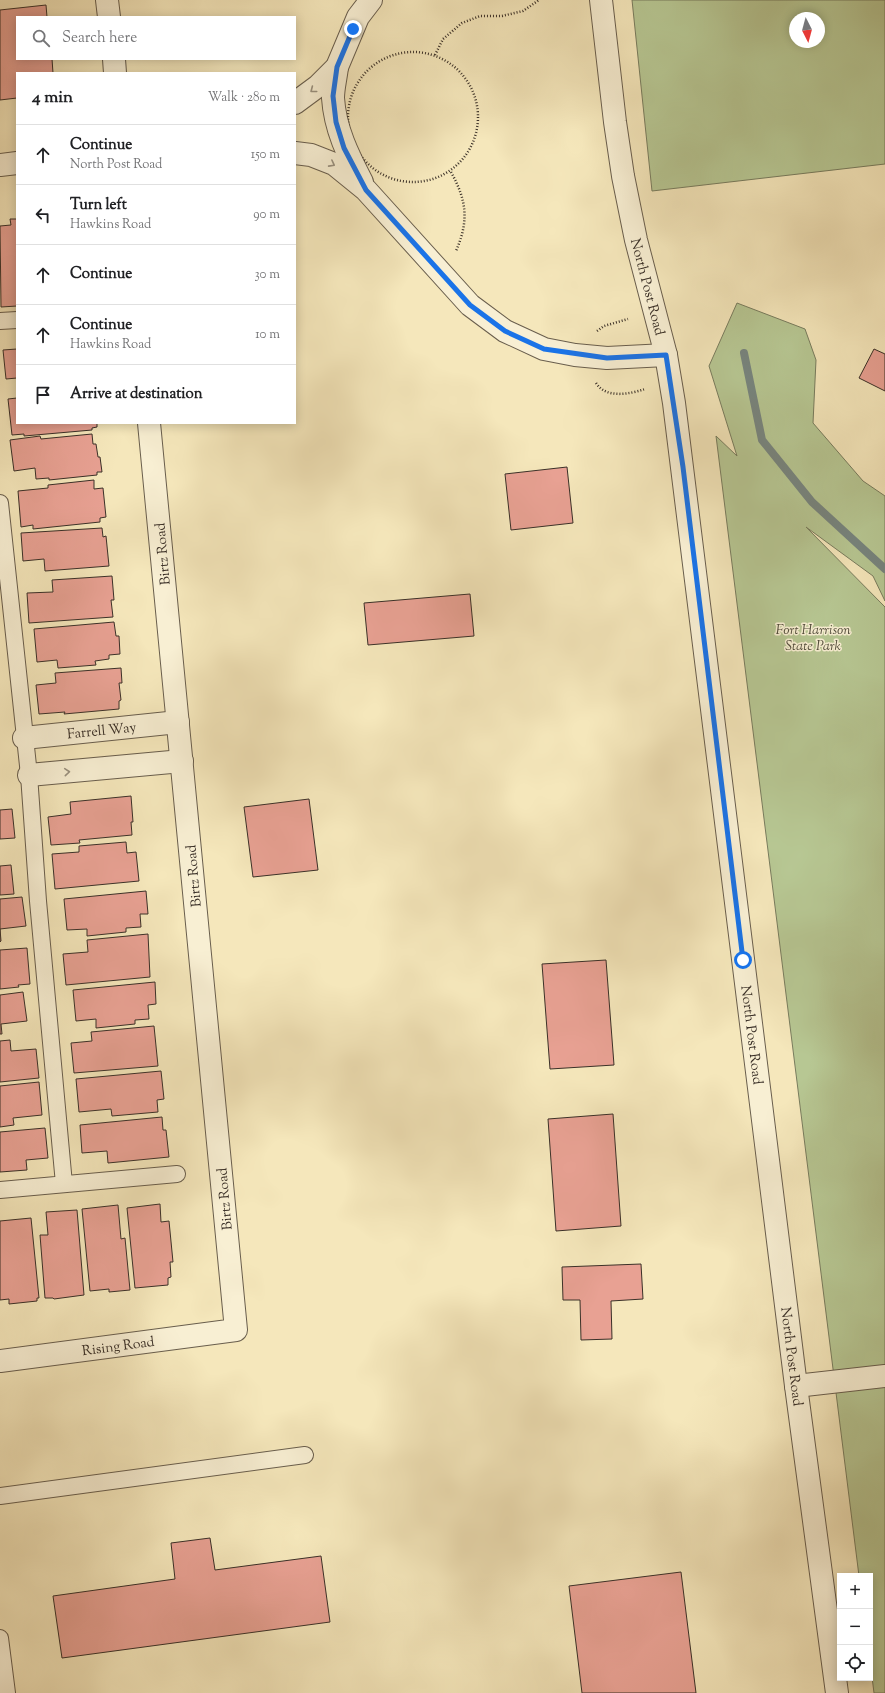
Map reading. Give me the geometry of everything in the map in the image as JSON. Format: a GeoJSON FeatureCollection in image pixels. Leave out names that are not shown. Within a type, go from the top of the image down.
{"type":"FeatureCollection","features":[{"type":"Feature","properties":{"kind":"street"},"geometry":{"type":"LineString","coordinates":[[107,0],[109,16]]}},
{"type":"Feature","properties":{"kind":"street"},"geometry":{"type":"LineString","coordinates":[[371,0],[358,17],[337,67],[333,96],[336,122],[344,148],[470,305],[505,331],[544,349],[575,355],[607,358],[666,355]]}},
{"type":"Feature","properties":{"kind":"street","name":"North Post Road"},"geometry":{"type":"LineString","coordinates":[[601,0],[614,115],[623,176],[638,246],[666,355],[683,467],[796,1386],[837,1693]]}},
{"type":"Feature","properties":{"kind":"street"},"geometry":{"type":"LineString","coordinates":[[114,60],[115,72]]}},
{"type":"Feature","properties":{"kind":"street"},"geometry":{"type":"LineString","coordinates":[[296,102],[318,86],[337,67]]}},
{"type":"Feature","properties":{"kind":"street"},"geometry":{"type":"LineString","coordinates":[[296,153],[311,155],[334,164],[374,184]]}},
{"type":"Feature","properties":{"kind":"street"},"geometry":{"type":"LineString","coordinates":[[0,165],[16,163]]}},
{"type":"Feature","properties":{"kind":"street","name":"Birtz Road"},"geometry":{"type":"LineString","coordinates":[[149,424],[236,1330]]}},
{"type":"Feature","properties":{"kind":"street","name":"Farrell Way"},"geometry":{"type":"LineString","coordinates":[[24,738],[178,722]]}},
{"type":"Feature","properties":{"kind":"street"},"geometry":{"type":"LineString","coordinates":[[29,775],[182,761]]}},
{"type":"Feature","properties":{"kind":"street","name":"Rising Road"},"geometry":{"type":"LineString","coordinates":[[0,1360],[236,1330]]}},
{"type":"Feature","properties":{"kind":"street"},"geometry":{"type":"LineString","coordinates":[[796,1386],[885,1376]]}},
{"type":"Feature","properties":{"kind":"lane"},"geometry":{"type":"LineString","coordinates":[[0,321],[16,320]]}},
{"type":"Feature","properties":{"kind":"lane"},"geometry":{"type":"LineString","coordinates":[[0,502],[29,775],[38,901],[64,1184]]}},
{"type":"Feature","properties":{"kind":"lane"},"geometry":{"type":"LineString","coordinates":[[0,1190],[177,1174]]}},
{"type":"Feature","properties":{"kind":"lane"},"geometry":{"type":"LineString","coordinates":[[0,1496],[305,1455]]}},
{"type":"Feature","properties":{"kind":"lane"},"geometry":{"type":"LineString","coordinates":[[0,1638],[7,1693]]}},
{"type":"Feature","properties":{"kind":"path"},"geometry":{"type":"LineString","coordinates":[[435,56],[443,39],[462,23],[480,16],[502,16],[523,11],[539,0]]}},
{"type":"Feature","properties":{"kind":"path"},"geometry":{"type":"LineString","coordinates":[[358,82],[367,70],[379,60],[393,54],[422,52],[447,61],[458,70],[468,82],[474,95],[476,109],[474,137],[460,163],[451,172],[437,179],[423,182],[408,182],[394,179]]}},
{"type":"Feature","properties":{"kind":"path"},"geometry":{"type":"LineString","coordinates":[[451,172],[461,192],[466,220],[462,237],[455,254]]}},
{"type":"Feature","properties":{"kind":"path"},"geometry":{"type":"LineString","coordinates":[[374,184],[380,173]]}},
{"type":"Feature","properties":{"kind":"path"},"geometry":{"type":"LineString","coordinates":[[595,332],[604,326],[628,319]]}},
{"type":"Feature","properties":{"kind":"path"},"geometry":{"type":"LineString","coordinates":[[595,382],[598,386],[609,392],[628,394],[645,390]]}},
{"type":"Feature","properties":{"kind":"green space"},"geometry":{"type":"Polygon","coordinates":[[[632,0],[885,0],[885,164],[652,191],[632,0]]]}},
{"type":"Feature","properties":{"kind":"green space","name":"Fort Harrison State Park"},"geometry":{"type":"Polygon","coordinates":[[[737,303],[805,329],[816,360],[813,423],[863,481],[885,496],[885,601],[873,576],[806,527],[885,607],[885,1693],[874,1693],[872,1681],[873,1573],[859,1573],[716,436],[737,456],[709,366],[737,303]]]}},
{"type":"Feature","properties":{"kind":"building"},"geometry":{"type":"Polygon","coordinates":[[[46,5],[47,16],[16,16],[16,60],[52,60],[53,72],[16,72],[16,98],[0,100],[0,10],[46,5]]]}},
{"type":"Feature","properties":{"kind":"building"},"geometry":{"type":"Polygon","coordinates":[[[10,219],[16,219],[16,306],[1,307],[0,226],[11,225],[10,219]]]}},
{"type":"Feature","properties":{"kind":"building"},"geometry":{"type":"Polygon","coordinates":[[[16,349],[16,378],[6,379],[3,350],[16,349]]]}},
{"type":"Feature","properties":{"kind":"building"},"geometry":{"type":"Polygon","coordinates":[[[874,349],[885,354],[885,391],[859,378],[874,349]]]}},
{"type":"Feature","properties":{"kind":"building"},"geometry":{"type":"Polygon","coordinates":[[[16,398],[16,424],[97,424],[97,427],[92,428],[92,430],[24,436],[24,434],[12,435],[8,399],[16,398]]]}},
{"type":"Feature","properties":{"kind":"building"},"geometry":{"type":"Polygon","coordinates":[[[92,434],[93,444],[96,444],[98,457],[100,457],[102,472],[97,472],[97,475],[49,480],[49,478],[36,479],[35,468],[14,471],[10,440],[40,436],[41,439],[92,434]]]}},
{"type":"Feature","properties":{"kind":"building"},"geometry":{"type":"Polygon","coordinates":[[[567,467],[573,523],[511,530],[505,474],[567,467]]]}},
{"type":"Feature","properties":{"kind":"building"},"geometry":{"type":"Polygon","coordinates":[[[94,480],[94,489],[103,488],[106,517],[100,518],[100,522],[33,529],[33,525],[21,527],[18,491],[48,488],[48,485],[94,480]]]}},
{"type":"Feature","properties":{"kind":"building"},"geometry":{"type":"Polygon","coordinates":[[[102,528],[103,537],[106,536],[109,566],[45,571],[44,559],[23,561],[21,533],[102,528]]]}},
{"type":"Feature","properties":{"kind":"building"},"geometry":{"type":"Polygon","coordinates":[[[112,576],[114,600],[111,600],[113,617],[29,623],[27,593],[53,592],[52,580],[112,576]]]}},
{"type":"Feature","properties":{"kind":"building"},"geometry":{"type":"Polygon","coordinates":[[[470,594],[474,636],[368,645],[364,603],[470,594]]]}},
{"type":"Feature","properties":{"kind":"building"},"geometry":{"type":"Polygon","coordinates":[[[114,622],[116,636],[119,636],[120,654],[109,655],[109,659],[95,661],[96,665],[58,668],[57,660],[37,662],[34,629],[114,622]]]}},
{"type":"Feature","properties":{"kind":"building"},"geometry":{"type":"Polygon","coordinates":[[[121,668],[122,683],[119,683],[121,700],[119,701],[119,709],[64,714],[65,712],[39,714],[36,685],[56,683],[55,673],[121,668]]]}},
{"type":"Feature","properties":{"kind":"building"},"geometry":{"type":"Polygon","coordinates":[[[131,796],[133,822],[131,822],[132,835],[79,840],[80,843],[51,845],[48,817],[71,814],[70,802],[131,796]]]}},
{"type":"Feature","properties":{"kind":"building"},"geometry":{"type":"Polygon","coordinates":[[[309,799],[318,870],[253,877],[244,807],[309,799]]]}},
{"type":"Feature","properties":{"kind":"building"},"geometry":{"type":"Polygon","coordinates":[[[12,809],[15,838],[0,839],[0,810],[12,809]]]}},
{"type":"Feature","properties":{"kind":"building"},"geometry":{"type":"Polygon","coordinates":[[[126,842],[127,853],[136,852],[139,881],[55,889],[52,854],[79,852],[79,846],[126,842]]]}},
{"type":"Feature","properties":{"kind":"building"},"geometry":{"type":"Polygon","coordinates":[[[11,865],[14,894],[0,895],[0,866],[11,865]]]}},
{"type":"Feature","properties":{"kind":"building"},"geometry":{"type":"Polygon","coordinates":[[[146,891],[148,914],[140,914],[141,927],[126,928],[126,932],[87,936],[87,929],[67,930],[64,899],[146,891]]]}},
{"type":"Feature","properties":{"kind":"building"},"geometry":{"type":"Polygon","coordinates":[[[22,897],[26,926],[0,929],[0,899],[22,897]]]}},
{"type":"Feature","properties":{"kind":"building"},"geometry":{"type":"Polygon","coordinates":[[[148,934],[150,977],[66,985],[63,954],[88,952],[87,940],[148,934]]]}},
{"type":"Feature","properties":{"kind":"building"},"geometry":{"type":"Polygon","coordinates":[[[27,948],[30,984],[0,989],[0,950],[27,948]]]}},
{"type":"Feature","properties":{"kind":"building"},"geometry":{"type":"Polygon","coordinates":[[[606,960],[614,1065],[550,1069],[542,964],[606,960]]]}},
{"type":"Feature","properties":{"kind":"building"},"geometry":{"type":"Polygon","coordinates":[[[155,982],[156,1004],[148,1005],[149,1019],[135,1020],[135,1024],[96,1028],[96,1019],[76,1021],[73,990],[155,982]]]}},
{"type":"Feature","properties":{"kind":"building"},"geometry":{"type":"Polygon","coordinates":[[[23,992],[27,1021],[1,1024],[2,1034],[0,1034],[0,995],[23,992]]]}},
{"type":"Feature","properties":{"kind":"building"},"geometry":{"type":"Polygon","coordinates":[[[154,1026],[158,1066],[74,1073],[71,1043],[92,1041],[91,1032],[154,1026]]]}},
{"type":"Feature","properties":{"kind":"building"},"geometry":{"type":"Polygon","coordinates":[[[10,1040],[11,1051],[36,1049],[39,1078],[0,1082],[0,1041],[10,1040]]]}},
{"type":"Feature","properties":{"kind":"building"},"geometry":{"type":"Polygon","coordinates":[[[161,1071],[164,1099],[157,1100],[158,1112],[112,1116],[111,1109],[79,1112],[76,1079],[161,1071]]]}},
{"type":"Feature","properties":{"kind":"building"},"geometry":{"type":"Polygon","coordinates":[[[39,1082],[42,1115],[13,1118],[14,1125],[0,1127],[0,1086],[39,1082]]]}},
{"type":"Feature","properties":{"kind":"building"},"geometry":{"type":"Polygon","coordinates":[[[613,1114],[621,1226],[556,1231],[548,1119],[613,1114]]]}},
{"type":"Feature","properties":{"kind":"building"},"geometry":{"type":"Polygon","coordinates":[[[162,1117],[163,1130],[166,1130],[169,1157],[108,1163],[107,1151],[82,1153],[80,1125],[162,1117]]]}},
{"type":"Feature","properties":{"kind":"building"},"geometry":{"type":"Polygon","coordinates":[[[45,1128],[48,1158],[26,1160],[27,1170],[0,1172],[0,1132],[45,1128]]]}},
{"type":"Feature","properties":{"kind":"building"},"geometry":{"type":"Polygon","coordinates":[[[160,1204],[161,1222],[169,1221],[173,1262],[170,1262],[171,1277],[168,1278],[168,1285],[135,1288],[127,1208],[160,1204]]]}},
{"type":"Feature","properties":{"kind":"building"},"geometry":{"type":"Polygon","coordinates":[[[118,1205],[121,1239],[125,1238],[130,1290],[109,1292],[109,1289],[90,1291],[82,1209],[118,1205]]]}},
{"type":"Feature","properties":{"kind":"building"},"geometry":{"type":"Polygon","coordinates":[[[77,1210],[84,1295],[54,1299],[45,1298],[40,1235],[48,1235],[46,1212],[77,1210]]]}},
{"type":"Feature","properties":{"kind":"building"},"geometry":{"type":"Polygon","coordinates":[[[31,1218],[39,1298],[37,1298],[37,1301],[9,1304],[9,1299],[0,1300],[0,1221],[31,1218]]]}},
{"type":"Feature","properties":{"kind":"building"},"geometry":{"type":"Polygon","coordinates":[[[641,1264],[643,1299],[611,1301],[612,1339],[581,1340],[580,1300],[563,1300],[562,1267],[641,1264]]]}},
{"type":"Feature","properties":{"kind":"building"},"geometry":{"type":"Polygon","coordinates":[[[210,1538],[215,1570],[321,1556],[330,1622],[62,1658],[53,1596],[175,1579],[171,1543],[210,1538]]]}},
{"type":"Feature","properties":{"kind":"building"},"geometry":{"type":"Polygon","coordinates":[[[681,1572],[696,1693],[582,1693],[569,1586],[681,1572]]]}},
{"type":"Feature","properties":{"kind":"waterway"},"geometry":{"type":"LineString","coordinates":[[744,353],[762,440],[812,502],[885,569]]}},
{"type":"Feature","properties":{"kind":"route"},"geometry":{"type":"LineString","coordinates":[[353,29],[337,67],[333,96],[336,122],[344,148],[366,190],[470,305],[505,331],[544,349],[575,355],[607,358],[666,355],[683,467],[743,960]]}}]}
